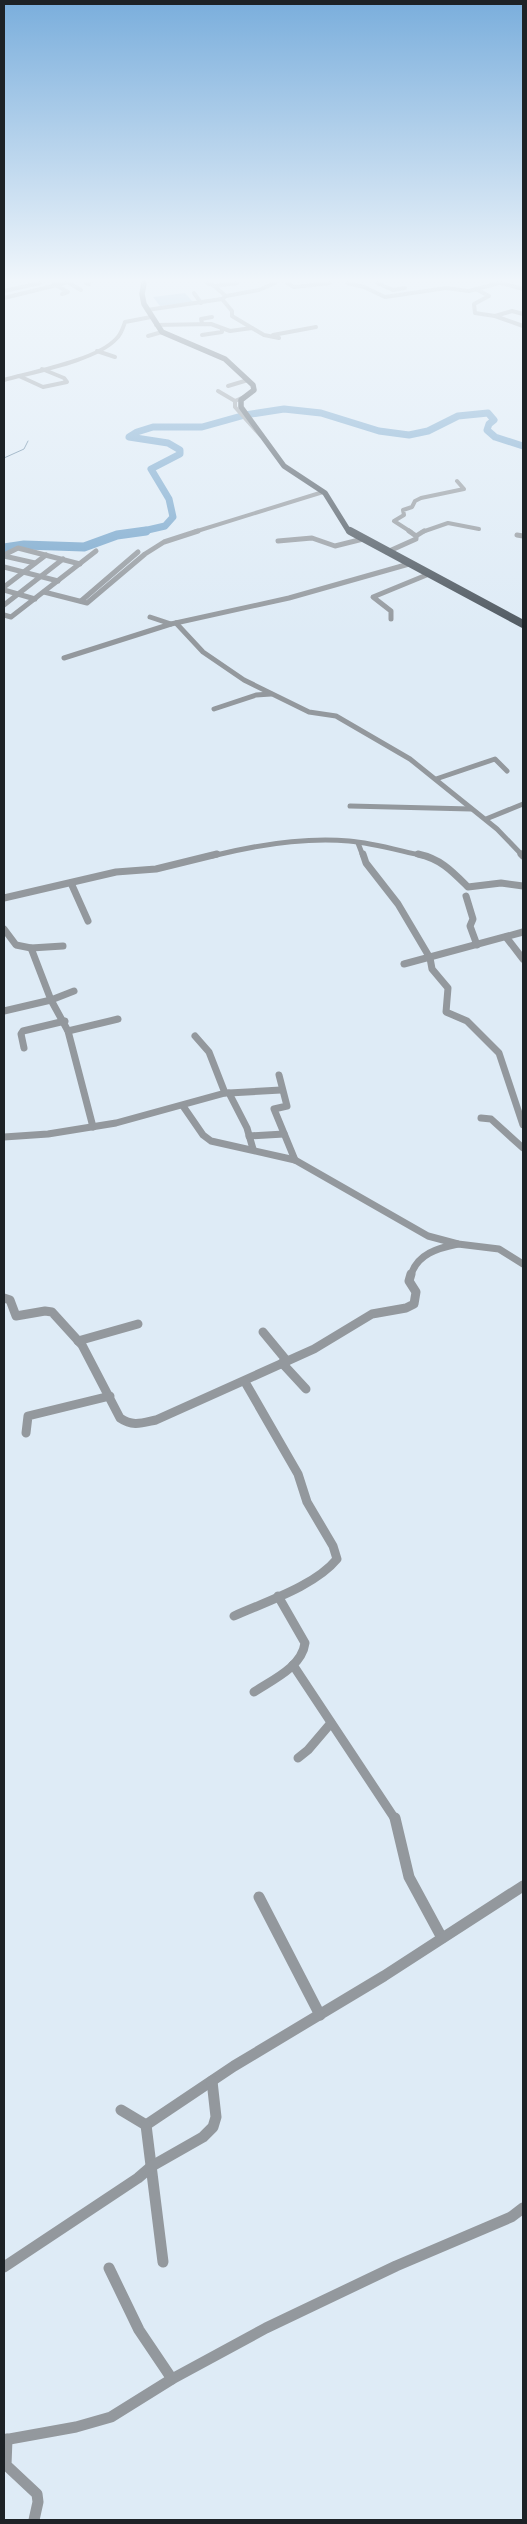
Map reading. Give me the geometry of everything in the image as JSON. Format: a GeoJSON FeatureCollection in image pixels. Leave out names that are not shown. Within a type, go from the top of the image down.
{"type":"FeatureCollection","features":[{"type":"Feature","properties":{"kind":"main road"},"geometry":{"type":"LineString","coordinates":[[241,401],[238,408],[291,473],[321,490],[348,530],[523,624]]}},
{"type":"Feature","properties":{"kind":"street"},"geometry":{"type":"LineString","coordinates":[[235,401],[238,408]]}},
{"type":"Feature","properties":{"kind":"street"},"geometry":{"type":"LineString","coordinates":[[416,536],[394,520],[404,515],[403,510],[413,506],[416,500],[464,490],[457,481]]}},
{"type":"Feature","properties":{"kind":"street"},"geometry":{"type":"LineString","coordinates":[[47,590],[83,600],[92,599],[145,554],[164,542],[321,490]]}},
{"type":"Feature","properties":{"kind":"street"},"geometry":{"type":"LineString","coordinates":[[83,600],[139,552],[159,540],[321,490]]}},
{"type":"Feature","properties":{"kind":"street"},"geometry":{"type":"LineString","coordinates":[[387,552],[412,543],[416,536],[443,524],[458,524],[470,529],[479,529]]}},
{"type":"Feature","properties":{"kind":"street"},"geometry":{"type":"LineString","coordinates":[[517,536],[523,536]]}},
{"type":"Feature","properties":{"kind":"street"},"geometry":{"type":"LineString","coordinates":[[278,541],[308,538],[335,546],[362,539]]}},
{"type":"Feature","properties":{"kind":"street"},"geometry":{"type":"LineString","coordinates":[[4,555],[18,548],[80,564]]}},
{"type":"Feature","properties":{"kind":"street"},"geometry":{"type":"LineString","coordinates":[[4,615],[12,617],[96,551]]}},
{"type":"Feature","properties":{"kind":"street"},"geometry":{"type":"LineString","coordinates":[[4,555],[35,564]]}},
{"type":"Feature","properties":{"kind":"street"},"geometry":{"type":"LineString","coordinates":[[35,599],[4,589],[46,555]]}},
{"type":"Feature","properties":{"kind":"street"},"geometry":{"type":"LineString","coordinates":[[4,605],[62,559]]}},
{"type":"Feature","properties":{"kind":"street"},"geometry":{"type":"LineString","coordinates":[[64,658],[173,623],[289,598],[409,564]]}},
{"type":"Feature","properties":{"kind":"street"},"geometry":{"type":"LineString","coordinates":[[4,567],[58,581]]}},
{"type":"Feature","properties":{"kind":"street"},"geometry":{"type":"LineString","coordinates":[[391,619],[391,612],[374,597],[430,574]]}},
{"type":"Feature","properties":{"kind":"street"},"geometry":{"type":"LineString","coordinates":[[4,578],[12,581]]}},
{"type":"Feature","properties":{"kind":"street"},"geometry":{"type":"LineString","coordinates":[[150,617],[173,623],[203,652],[229,671],[311,713],[336,716],[392,746],[486,819],[523,856]]}},
{"type":"Feature","properties":{"kind":"street"},"geometry":{"type":"LineString","coordinates":[[214,709],[256,695],[273,694]]}},
{"type":"Feature","properties":{"kind":"street"},"geometry":{"type":"LineString","coordinates":[[436,780],[495,760],[506,770]]}},
{"type":"Feature","properties":{"kind":"street"},"geometry":{"type":"LineString","coordinates":[[486,819],[523,804]]}},
{"type":"Feature","properties":{"kind":"street"},"geometry":{"type":"LineString","coordinates":[[350,806],[471,809]]}},
{"type":"Feature","properties":{"kind":"street"},"geometry":{"type":"LineString","coordinates":[[4,898],[116,872],[156,868],[202,856],[280,843],[327,840],[358,843],[436,858],[447,865],[468,886],[501,883],[523,886]]}},
{"type":"Feature","properties":{"kind":"street"},"geometry":{"type":"LineString","coordinates":[[358,843],[366,862],[387,888],[430,958],[432,969],[449,990],[444,1008],[446,1012],[469,1023],[502,1057],[523,1125]]}},
{"type":"Feature","properties":{"kind":"street"},"geometry":{"type":"LineString","coordinates":[[71,883],[88,921]]}},
{"type":"Feature","properties":{"kind":"street"},"geometry":{"type":"LineString","coordinates":[[466,896],[473,919],[470,926],[478,944]]}},
{"type":"Feature","properties":{"kind":"street"},"geometry":{"type":"LineString","coordinates":[[4,929],[16,945],[32,948],[63,946]]}},
{"type":"Feature","properties":{"kind":"street"},"geometry":{"type":"LineString","coordinates":[[404,964],[523,932]]}},
{"type":"Feature","properties":{"kind":"street"},"geometry":{"type":"LineString","coordinates":[[506,937],[523,959]]}},
{"type":"Feature","properties":{"kind":"street"},"geometry":{"type":"LineString","coordinates":[[32,948],[51,1000],[65,1021],[93,1126]]}},
{"type":"Feature","properties":{"kind":"street"},"geometry":{"type":"LineString","coordinates":[[4,1011],[51,1000],[74,991]]}},
{"type":"Feature","properties":{"kind":"street"},"geometry":{"type":"LineString","coordinates":[[68,1031],[118,1019]]}},
{"type":"Feature","properties":{"kind":"street"},"geometry":{"type":"LineString","coordinates":[[24,1048],[21,1034],[23,1031],[65,1021]]}},
{"type":"Feature","properties":{"kind":"street"},"geometry":{"type":"LineString","coordinates":[[194,1036],[210,1052],[227,1093],[249,1136],[253,1150]]}},
{"type":"Feature","properties":{"kind":"street"},"geometry":{"type":"LineString","coordinates":[[278,1075],[287,1106],[274,1109],[295,1160]]}},
{"type":"Feature","properties":{"kind":"street"},"geometry":{"type":"LineString","coordinates":[[4,1137],[48,1134],[93,1126],[183,1106],[207,1097],[227,1093],[281,1090]]}},
{"type":"Feature","properties":{"kind":"street"},"geometry":{"type":"LineString","coordinates":[[183,1106],[206,1138],[295,1160],[428,1236],[458,1244],[499,1249],[523,1264]]}},
{"type":"Feature","properties":{"kind":"street"},"geometry":{"type":"LineString","coordinates":[[481,1118],[491,1119],[523,1148]]}},
{"type":"Feature","properties":{"kind":"street"},"geometry":{"type":"LineString","coordinates":[[249,1136],[284,1134]]}},
{"type":"Feature","properties":{"kind":"street"},"geometry":{"type":"LineString","coordinates":[[4,1298],[10,1300],[16,1316],[50,1311],[78,1341],[110,1396],[120,1418],[128,1424],[135,1425],[156,1420],[244,1382],[314,1349],[372,1314],[406,1308],[414,1304],[416,1292],[409,1281],[410,1273],[416,1262],[431,1250],[458,1244]]}},
{"type":"Feature","properties":{"kind":"street"},"geometry":{"type":"LineString","coordinates":[[78,1341],[138,1324]]}},
{"type":"Feature","properties":{"kind":"street"},"geometry":{"type":"LineString","coordinates":[[262,1332],[306,1389]]}},
{"type":"Feature","properties":{"kind":"street"},"geometry":{"type":"LineString","coordinates":[[234,1616],[278,1596],[330,1567],[336,1562],[337,1556],[307,1502],[298,1474],[244,1382]]}},
{"type":"Feature","properties":{"kind":"street"},"geometry":{"type":"LineString","coordinates":[[26,1433],[26,1419],[28,1416],[110,1396]]}},
{"type":"Feature","properties":{"kind":"street"},"geometry":{"type":"LineString","coordinates":[[254,1692],[293,1665],[304,1652],[304,1643],[278,1596]]}},
{"type":"Feature","properties":{"kind":"street"},"geometry":{"type":"LineString","coordinates":[[293,1665],[394,1815],[409,1877],[442,1938]]}},
{"type":"Feature","properties":{"kind":"street"},"geometry":{"type":"LineString","coordinates":[[298,1758],[313,1745],[331,1723]]}},
{"type":"Feature","properties":{"kind":"street"},"geometry":{"type":"LineString","coordinates":[[146,2125],[523,1886]]}},
{"type":"Feature","properties":{"kind":"street"},"geometry":{"type":"LineString","coordinates":[[259,1897],[320,2015]]}},
{"type":"Feature","properties":{"kind":"street"},"geometry":{"type":"LineString","coordinates":[[4,2267],[138,2178],[152,2166],[181,2151],[213,2127],[216,2116],[212,2082]]}},
{"type":"Feature","properties":{"kind":"street"},"geometry":{"type":"LineString","coordinates":[[121,2110],[146,2125]]}},
{"type":"Feature","properties":{"kind":"street"},"geometry":{"type":"LineString","coordinates":[[146,2125],[163,2262]]}},
{"type":"Feature","properties":{"kind":"street"},"geometry":{"type":"LineString","coordinates":[[34,2520],[38,2502],[37,2494],[6,2465],[6,2440],[76,2427],[111,2417],[172,2378],[266,2328],[437,2247],[511,2217],[523,2208]]}},
{"type":"Feature","properties":{"kind":"street"},"geometry":{"type":"LineString","coordinates":[[109,2268],[139,2330],[172,2378]]}},
{"type":"Feature","properties":{"kind":"waterway"},"geometry":{"type":"LineString","coordinates":[[139,532],[165,526],[173,517],[169,499],[151,469],[180,454],[180,450],[168,443],[129,437],[137,432],[153,427],[202,427],[245,415],[284,409],[321,413],[379,431],[409,435],[428,431],[458,416],[488,413],[494,420],[489,424],[487,430],[495,437],[523,446]]}},
{"type":"Feature","properties":{"kind":"waterway"},"geometry":{"type":"LineString","coordinates":[[4,458],[24,449],[28,441]]}},
{"type":"Feature","properties":{"kind":"waterway"},"geometry":{"type":"LineString","coordinates":[[139,532],[146,531]]}},
{"type":"Feature","properties":{"kind":"waterway"},"geometry":{"type":"LineString","coordinates":[[4,548],[24,545],[84,547],[117,535],[139,532]]}}]}
